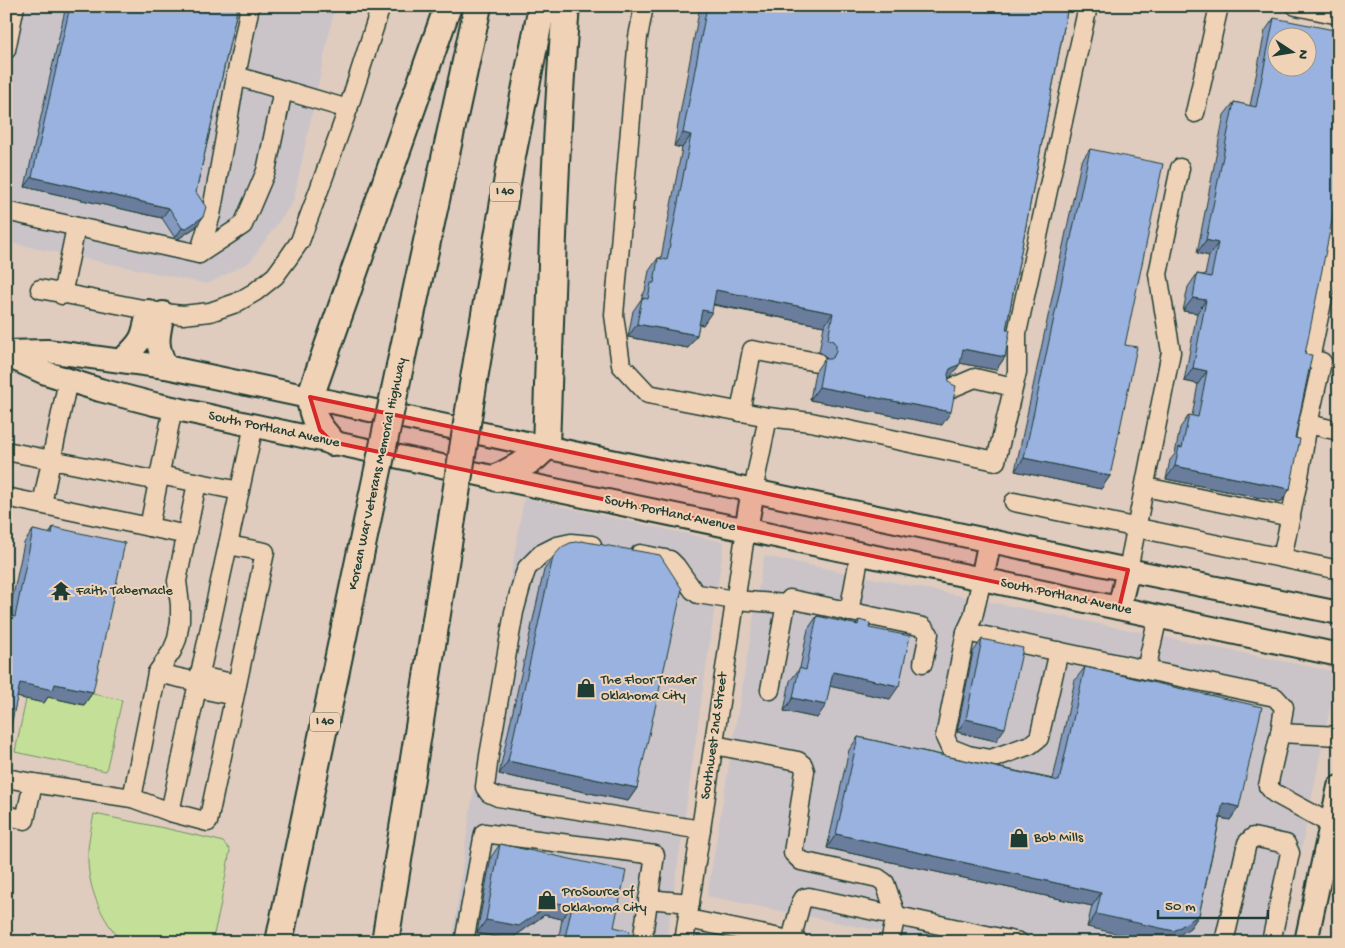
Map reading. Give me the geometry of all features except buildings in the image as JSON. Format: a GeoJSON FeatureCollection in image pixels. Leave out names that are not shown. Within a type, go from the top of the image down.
{"type":"FeatureCollection","features":[{"type":"Feature","properties":{"kind":"highway"},"geometry":{"type":"LineString","coordinates":[[332,442],[320,430],[312,411],[310,397],[448,6]]}},
{"type":"Feature","properties":{"kind":"highway","name":"Korean War Veterans Memorial Highway"},"geometry":{"type":"LineString","coordinates":[[279,942],[478,6]]}},
{"type":"Feature","properties":{"kind":"highway","name":"I 40"},"geometry":{"type":"LineString","coordinates":[[385,942],[474,379],[510,166],[542,6]]}},
{"type":"Feature","properties":{"kind":"highway"},"geometry":{"type":"LineString","coordinates":[[497,478],[534,458],[546,447],[555,192],[566,6]]}},
{"type":"Feature","properties":{"kind":"main road"},"geometry":{"type":"LineString","coordinates":[[122,360],[139,344],[156,312]]}},
{"type":"Feature","properties":{"kind":"main road"},"geometry":{"type":"LineString","coordinates":[[156,312],[159,353],[166,367]]}},
{"type":"Feature","properties":{"kind":"main road","name":"South Portland Avenue"},"geometry":{"type":"LineString","coordinates":[[6,353],[47,351],[166,367],[1339,613]]}},
{"type":"Feature","properties":{"kind":"main road","name":"South Portland Avenue"},"geometry":{"type":"LineString","coordinates":[[6,353],[43,372],[100,390],[173,408],[1339,655]]}},
{"type":"Feature","properties":{"kind":"main road"},"geometry":{"type":"LineString","coordinates":[[746,530],[753,491]]}},
{"type":"Feature","properties":{"kind":"main road"},"geometry":{"type":"LineString","coordinates":[[982,579],[990,540]]}},
{"type":"Feature","properties":{"kind":"main road"},"geometry":{"type":"LineString","coordinates":[[1119,608],[1128,570]]}},
{"type":"Feature","properties":{"kind":"main road"},"geometry":{"type":"LineString","coordinates":[[1306,942],[1339,788]]}},
{"type":"Feature","properties":{"kind":"street"},"geometry":{"type":"LineString","coordinates":[[6,50],[16,6]]}},
{"type":"Feature","properties":{"kind":"street"},"geometry":{"type":"LineString","coordinates":[[199,254],[211,215],[250,6]]}},
{"type":"Feature","properties":{"kind":"street"},"geometry":{"type":"LineString","coordinates":[[40,289],[156,312],[183,315],[210,312],[236,303],[255,292],[275,276],[300,241],[348,109],[381,6]]}},
{"type":"Feature","properties":{"kind":"street"},"geometry":{"type":"LineString","coordinates":[[644,6],[638,37],[614,315],[621,365],[648,394],[768,417],[811,422],[996,461],[1017,372],[1017,333],[1088,6]]}},
{"type":"Feature","properties":{"kind":"street"},"geometry":{"type":"LineString","coordinates":[[1195,113],[1219,6]]}},
{"type":"Feature","properties":{"kind":"street"},"geometry":{"type":"LineString","coordinates":[[1296,6],[1339,15]]}},
{"type":"Feature","properties":{"kind":"street"},"geometry":{"type":"LineString","coordinates":[[236,76],[348,109]]}},
{"type":"Feature","properties":{"kind":"street"},"geometry":{"type":"LineString","coordinates":[[6,212],[199,254],[243,225],[266,171],[283,90]]}},
{"type":"Feature","properties":{"kind":"street"},"geometry":{"type":"LineString","coordinates":[[1128,570],[1171,352],[1158,274],[1180,168]]}},
{"type":"Feature","properties":{"kind":"street"},"geometry":{"type":"LineString","coordinates":[[1282,558],[1322,362],[1310,359],[1339,222]]}},
{"type":"Feature","properties":{"kind":"street"},"geometry":{"type":"LineString","coordinates":[[62,294],[76,227]]}},
{"type":"Feature","properties":{"kind":"street"},"geometry":{"type":"LineString","coordinates":[[740,412],[752,350],[817,362]]}},
{"type":"Feature","properties":{"kind":"street"},"geometry":{"type":"LineString","coordinates":[[949,389],[975,378],[1013,387]]}},
{"type":"Feature","properties":{"kind":"street"},"geometry":{"type":"LineString","coordinates":[[42,504],[68,380]]}},
{"type":"Feature","properties":{"kind":"street"},"geometry":{"type":"LineString","coordinates":[[149,527],[173,408]]}},
{"type":"Feature","properties":{"kind":"street"},"geometry":{"type":"LineString","coordinates":[[753,491],[768,417]]}},
{"type":"Feature","properties":{"kind":"street"},"geometry":{"type":"LineString","coordinates":[[1308,424],[1339,431]]}},
{"type":"Feature","properties":{"kind":"street"},"geometry":{"type":"LineString","coordinates":[[170,812],[254,426]]}},
{"type":"Feature","properties":{"kind":"street"},"geometry":{"type":"LineString","coordinates":[[6,451],[240,491]]}},
{"type":"Feature","properties":{"kind":"street"},"geometry":{"type":"LineString","coordinates":[[132,798],[157,673],[172,651],[177,638],[180,605],[177,581],[197,483]]}},
{"type":"Feature","properties":{"kind":"street"},"geometry":{"type":"LineString","coordinates":[[1145,487],[1291,517]]}},
{"type":"Feature","properties":{"kind":"street"},"geometry":{"type":"LineString","coordinates":[[6,497],[187,534]]}},
{"type":"Feature","properties":{"kind":"street"},"geometry":{"type":"LineString","coordinates":[[1014,502],[1339,570]]}},
{"type":"Feature","properties":{"kind":"street","name":"Southwest 2nd Street"},"geometry":{"type":"LineString","coordinates":[[684,942],[746,530]]}},
{"type":"Feature","properties":{"kind":"street"},"geometry":{"type":"LineString","coordinates":[[603,547],[584,543],[557,546],[542,554],[527,568],[522,579],[514,612],[485,787],[489,793],[498,797],[701,830]]}},
{"type":"Feature","properties":{"kind":"street"},"geometry":{"type":"LineString","coordinates":[[6,778],[132,798],[170,812],[208,822],[265,552],[228,545]]}},
{"type":"Feature","properties":{"kind":"street"},"geometry":{"type":"LineString","coordinates":[[622,550],[670,560],[698,594],[736,600],[786,604]]}},
{"type":"Feature","properties":{"kind":"street"},"geometry":{"type":"LineString","coordinates":[[849,612],[860,553]]}},
{"type":"Feature","properties":{"kind":"street"},"geometry":{"type":"LineString","coordinates":[[982,579],[973,617],[966,632],[945,737],[950,748],[968,755],[991,759],[1030,745],[1039,738],[1059,652]]}},
{"type":"Feature","properties":{"kind":"street"},"geometry":{"type":"LineString","coordinates":[[770,690],[786,604],[790,599],[923,627],[929,634],[924,663]]}},
{"type":"Feature","properties":{"kind":"street"},"geometry":{"type":"LineString","coordinates":[[1146,670],[1158,616]]}},
{"type":"Feature","properties":{"kind":"street"},"geometry":{"type":"LineString","coordinates":[[966,632],[1274,697],[1284,707],[1268,786],[1274,793],[1331,824]]}},
{"type":"Feature","properties":{"kind":"street"},"geometry":{"type":"LineString","coordinates":[[157,673],[236,690]]}},
{"type":"Feature","properties":{"kind":"street"},"geometry":{"type":"LineString","coordinates":[[1280,733],[1339,736]]}},
{"type":"Feature","properties":{"kind":"street"},"geometry":{"type":"LineString","coordinates":[[714,745],[798,761],[803,766],[805,772],[793,853],[801,861],[878,878],[885,884],[896,915],[890,942]]}},
{"type":"Feature","properties":{"kind":"street"},"geometry":{"type":"LineString","coordinates":[[6,816],[25,820],[33,783]]}},
{"type":"Feature","properties":{"kind":"street"},"geometry":{"type":"LineString","coordinates":[[464,942],[484,833],[655,855],[642,942]]}},
{"type":"Feature","properties":{"kind":"street"},"geometry":{"type":"LineString","coordinates":[[1224,942],[1246,843],[1253,837],[1286,844],[1290,853],[1270,942]]}},
{"type":"Feature","properties":{"kind":"street"},"geometry":{"type":"LineString","coordinates":[[648,899],[795,941],[801,903],[804,898],[809,896],[896,915],[976,937],[1019,942]]}},
{"type":"Feature","properties":{"kind":"highlighted area"},"geometry":{"type":"Polygon","coordinates":[[[310,397],[546,447],[1128,570],[1119,608],[332,442],[320,430],[310,397]]]}},
{"type":"Feature","properties":{"kind":"shaded area"},"geometry":{"type":"Polygon","coordinates":[[[6,6],[335,6],[293,202],[250,262],[207,284],[6,242],[6,6]]]}},
{"type":"Feature","properties":{"kind":"shaded area"},"geometry":{"type":"Polygon","coordinates":[[[524,498],[724,542],[666,942],[452,942],[470,811],[524,498]]]}},
{"type":"Feature","properties":{"kind":"shaded area"},"geometry":{"type":"Polygon","coordinates":[[[764,556],[1337,672],[1283,942],[934,942],[707,896],[764,556]]]}},
{"type":"Feature","properties":{"kind":"green space"},"geometry":{"type":"Polygon","coordinates":[[[30,681],[122,700],[106,771],[15,752],[30,681]]]}},
{"type":"Feature","properties":{"kind":"green space"},"geometry":{"type":"Polygon","coordinates":[[[94,814],[223,842],[230,850],[212,942],[123,942],[103,915],[91,883],[88,849],[94,814]]]}},
{"type":"Feature","properties":{"kind":"place","name":"Faith Tabernacle"},"geometry":{"type":"Point","coordinates":[61,591]}},
{"type":"Feature","properties":{"kind":"place","name":"The Floor Trader Oklahoma City"},"geometry":{"type":"Point","coordinates":[586,688]}},
{"type":"Feature","properties":{"kind":"place","name":"Bob Mills"},"geometry":{"type":"Point","coordinates":[1019,838]}},
{"type":"Feature","properties":{"kind":"place","name":"ProSource of Oklahoma City"},"geometry":{"type":"Point","coordinates":[547,900]}}]}
